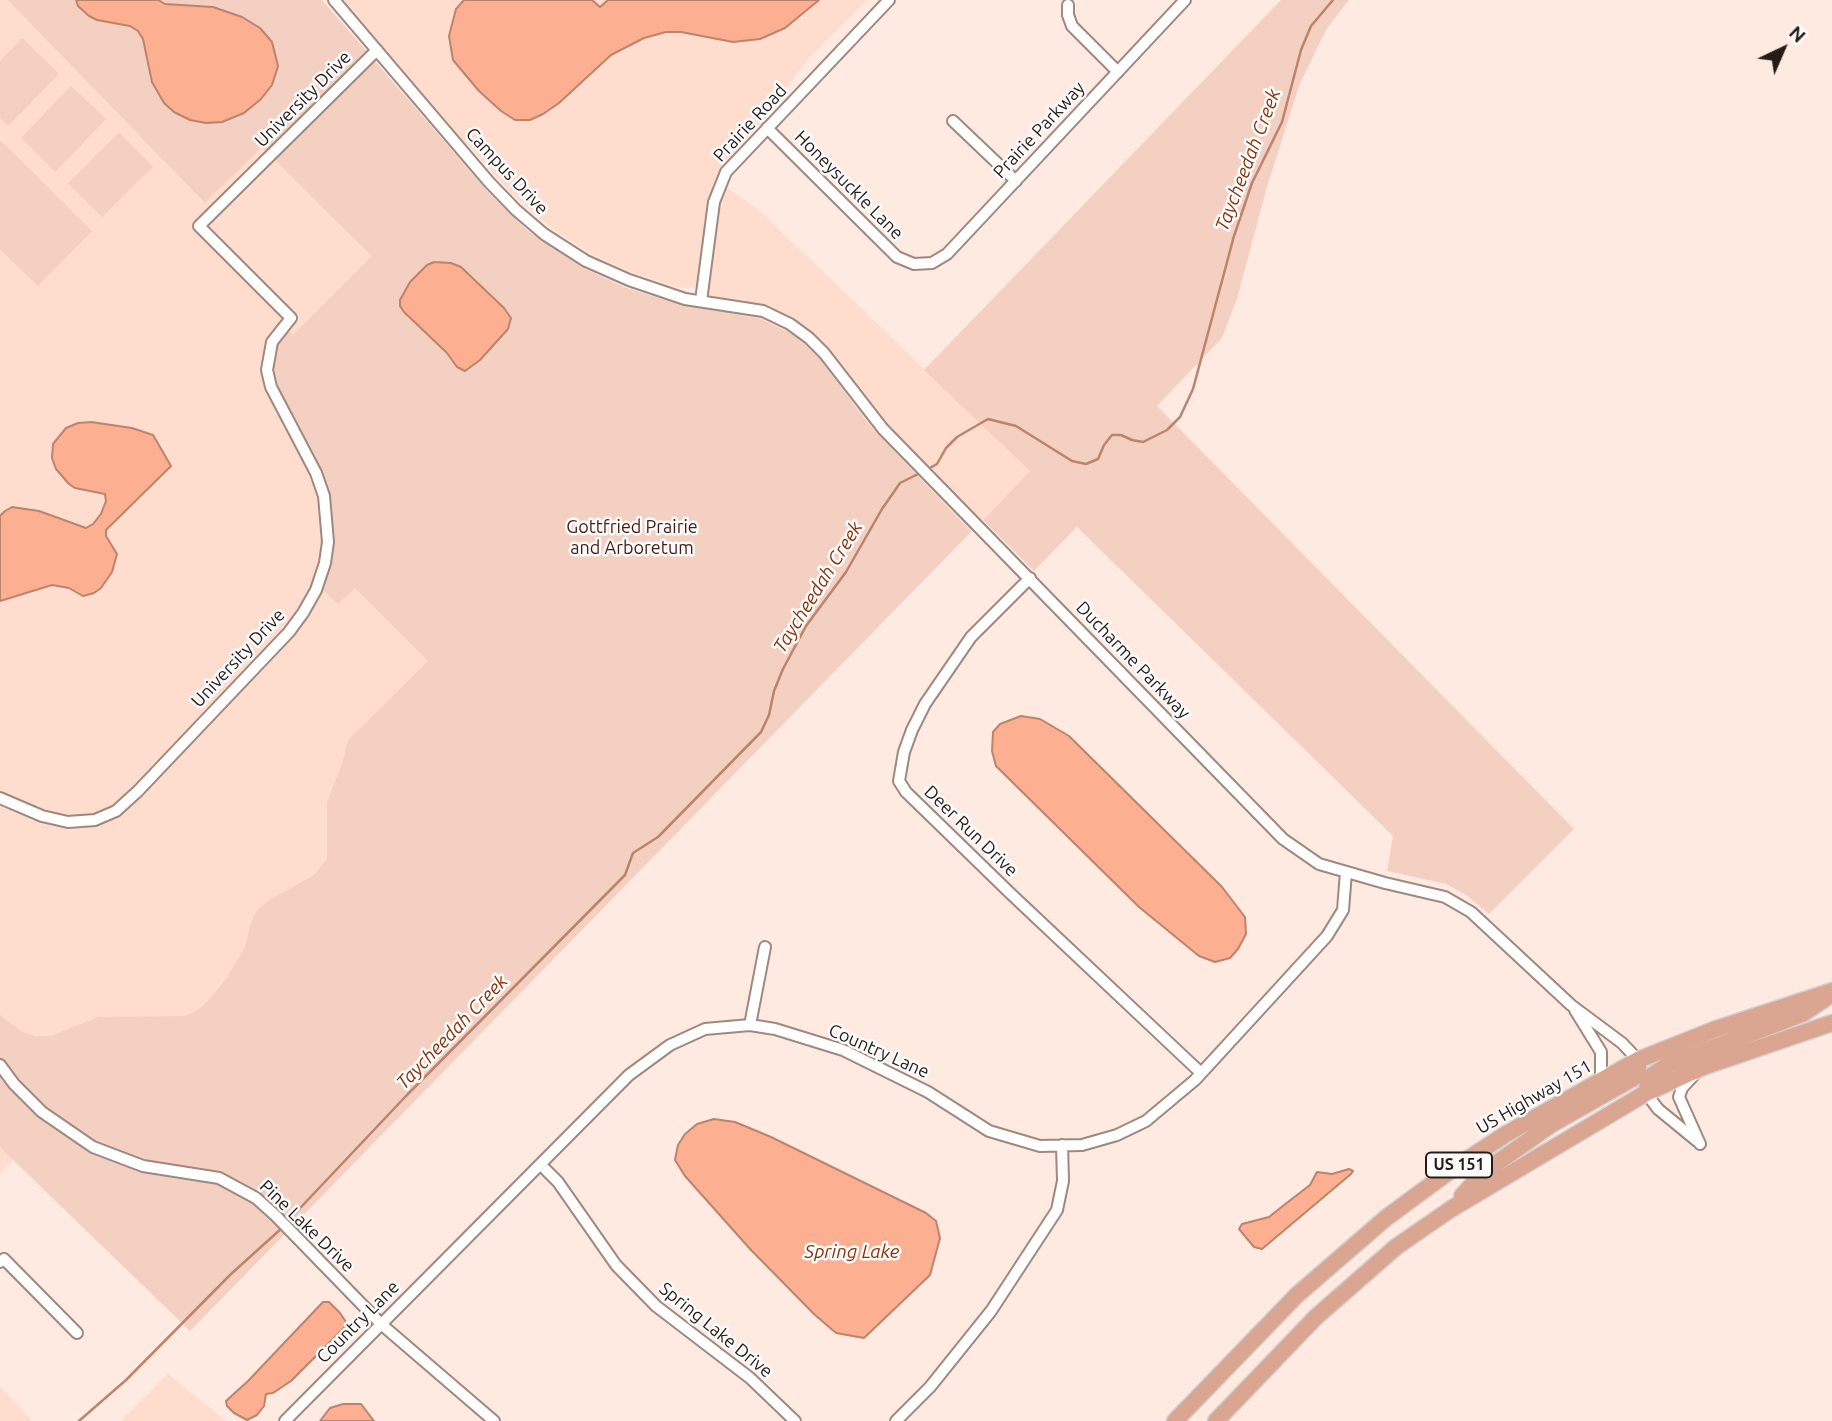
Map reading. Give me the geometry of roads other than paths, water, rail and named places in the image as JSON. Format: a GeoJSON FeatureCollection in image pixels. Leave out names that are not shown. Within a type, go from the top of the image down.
{"type":"FeatureCollection","features":[{"type":"Feature","properties":{"kind":"main road","name":"US Highway 151"},"geometry":{"type":"LineString","coordinates":[[1175,1421],[1297,1295],[1386,1218],[1506,1134],[1638,1060],[1716,1029],[1832,993]]}},
{"type":"Feature","properties":{"kind":"main road"},"geometry":{"type":"LineString","coordinates":[[1646,1093],[1650,1077],[1668,1065],[1802,1014],[1832,993]]}},
{"type":"Feature","properties":{"kind":"main road","name":"US 151"},"geometry":{"type":"LineString","coordinates":[[1216,1421],[1308,1324],[1396,1247],[1451,1209],[1646,1093],[1703,1067],[1832,1023]]}},
{"type":"Feature","properties":{"kind":"main road"},"geometry":{"type":"LineString","coordinates":[[1451,1209],[1484,1172],[1552,1124],[1635,1077],[1638,1060]]}},
{"type":"Feature","properties":{"kind":"street","name":"Campus Drive"},"geometry":{"type":"LineString","coordinates":[[334,0],[489,182],[529,222],[564,247],[607,270],[652,289],[701,301]]}},
{"type":"Feature","properties":{"kind":"street","name":"Prairie Road"},"geometry":{"type":"LineString","coordinates":[[701,301],[712,209],[719,185],[728,170],[889,0]]}},
{"type":"Feature","properties":{"kind":"street","name":"Prairie Parkway"},"geometry":{"type":"LineString","coordinates":[[909,263],[927,264],[943,257],[1185,0]]}},
{"type":"Feature","properties":{"kind":"street"},"geometry":{"type":"LineString","coordinates":[[1068,5],[1068,17],[1072,26],[1118,72]]}},
{"type":"Feature","properties":{"kind":"street","name":"University Drive"},"geometry":{"type":"LineString","coordinates":[[0,798],[42,816],[68,822],[95,820],[116,811],[289,632],[316,590],[327,549],[326,503],[319,480],[271,387],[267,370],[272,342],[291,318],[199,226],[377,50]]}},
{"type":"Feature","properties":{"kind":"street"},"geometry":{"type":"LineString","coordinates":[[953,121],[1016,181]]}},
{"type":"Feature","properties":{"kind":"street","name":"Honeysuckle Lane"},"geometry":{"type":"LineString","coordinates":[[767,128],[894,254],[909,263]]}},
{"type":"Feature","properties":{"kind":"street","name":"Ducharme Parkway"},"geometry":{"type":"LineString","coordinates":[[701,301],[763,311],[801,331],[824,353],[865,407],[916,464],[1283,839],[1319,864],[1445,897],[1471,912],[1571,1004],[1622,1043],[1638,1060]]}},
{"type":"Feature","properties":{"kind":"street","name":"Deer Run Drive"},"geometry":{"type":"LineString","coordinates":[[1030,578],[971,637],[925,704],[908,741],[899,781],[906,792],[1001,885],[1201,1073]]}},
{"type":"Feature","properties":{"kind":"street","name":"Country Lane"},"geometry":{"type":"LineString","coordinates":[[285,1421],[629,1075],[670,1045],[705,1029],[750,1025],[775,1029],[843,1050],[928,1092],[989,1131],[1040,1146],[1082,1145],[1117,1135],[1146,1121],[1201,1073],[1327,936],[1343,910],[1346,872]]}},
{"type":"Feature","properties":{"kind":"street"},"geometry":{"type":"LineString","coordinates":[[750,1025],[765,947]]}},
{"type":"Feature","properties":{"kind":"street","name":"Ducharme Parkway"},"geometry":{"type":"LineString","coordinates":[[1571,1004],[1601,1052],[1601,1080]]}},
{"type":"Feature","properties":{"kind":"street","name":"Pine Lake Drive"},"geometry":{"type":"LineString","coordinates":[[0,1065],[35,1107],[93,1147],[143,1166],[219,1178],[249,1193],[281,1220],[381,1324],[494,1421]]}},
{"type":"Feature","properties":{"kind":"street"},"geometry":{"type":"LineString","coordinates":[[1646,1093],[1658,1109],[1700,1144],[1679,1097],[1688,1080],[1703,1067]]}},
{"type":"Feature","properties":{"kind":"street"},"geometry":{"type":"LineString","coordinates":[[896,1421],[930,1388],[991,1311],[1057,1210],[1063,1181],[1062,1145]]}},
{"type":"Feature","properties":{"kind":"street","name":"Spring Lake Drive"},"geometry":{"type":"LineString","coordinates":[[541,1165],[564,1191],[617,1265],[656,1306],[750,1378],[795,1421]]}},
{"type":"Feature","properties":{"kind":"street"},"geometry":{"type":"LineString","coordinates":[[0,1262],[4,1259],[77,1333]]}},
{"type":"Feature","properties":{"kind":"water"},"geometry":{"type":"Polygon","coordinates":[[[76,0],[158,0],[165,4],[213,7],[242,17],[260,28],[272,42],[278,66],[272,85],[261,99],[244,113],[222,122],[190,120],[164,103],[152,82],[143,39],[138,31],[130,26],[89,16],[78,6],[76,0]]]}},
{"type":"Feature","properties":{"kind":"water"},"geometry":{"type":"Polygon","coordinates":[[[464,0],[592,0],[600,7],[608,0],[819,0],[785,28],[760,39],[733,42],[681,32],[666,32],[644,38],[611,55],[559,103],[543,114],[530,120],[515,120],[479,91],[453,60],[449,36],[456,9],[464,0]]]}},
{"type":"Feature","properties":{"kind":"water"},"geometry":{"type":"Polygon","coordinates":[[[434,262],[451,263],[461,267],[511,318],[508,329],[480,360],[465,371],[457,367],[447,353],[400,306],[400,300],[410,282],[427,265],[434,262]]]}},
{"type":"Feature","properties":{"kind":"water"},"geometry":{"type":"Polygon","coordinates":[[[91,422],[132,428],[153,435],[171,466],[106,530],[106,536],[117,554],[112,572],[101,588],[83,596],[69,588],[52,585],[0,601],[0,516],[5,511],[12,507],[39,511],[86,528],[101,514],[106,501],[105,494],[75,488],[69,484],[56,469],[52,458],[53,444],[66,428],[91,422]]]}},
{"type":"Feature","properties":{"kind":"water"},"geometry":{"type":"Polygon","coordinates":[[[1021,716],[1040,719],[1069,736],[1222,887],[1245,917],[1246,934],[1230,958],[1215,962],[1199,956],[1139,907],[996,766],[992,751],[993,732],[1000,724],[1021,716]]]}},
{"type":"Feature","properties":{"kind":"water","name":"Spring Lake"},"geometry":{"type":"Polygon","coordinates":[[[714,1119],[735,1122],[771,1137],[926,1213],[936,1221],[940,1238],[930,1275],[864,1338],[836,1333],[751,1250],[685,1176],[675,1160],[678,1145],[685,1134],[697,1124],[714,1119]]]}},
{"type":"Feature","properties":{"kind":"water"},"geometry":{"type":"Polygon","coordinates":[[[1349,1169],[1353,1171],[1351,1174],[1262,1249],[1254,1247],[1239,1229],[1242,1224],[1269,1217],[1310,1185],[1317,1172],[1332,1174],[1349,1169]]]}},
{"type":"Feature","properties":{"kind":"water"},"geometry":{"type":"Polygon","coordinates":[[[323,1302],[329,1302],[340,1313],[346,1326],[291,1381],[273,1393],[266,1394],[264,1406],[257,1415],[247,1420],[234,1413],[226,1401],[323,1302]]]}},
{"type":"Feature","properties":{"kind":"water"},"geometry":{"type":"Polygon","coordinates":[[[343,1404],[361,1404],[374,1421],[320,1421],[330,1408],[343,1404]]]}},
{"type":"Feature","properties":{"kind":"waterway","name":"Taycheedah Creek"},"geometry":{"type":"LineString","coordinates":[[928,469],[937,464],[946,448],[957,437],[988,419],[1016,426],[1072,461],[1086,464],[1098,459],[1112,435],[1143,442],[1167,430],[1180,417],[1193,389],[1234,236],[1252,183],[1282,122],[1301,50],[1311,26],[1333,0]]}},
{"type":"Feature","properties":{"kind":"waterway","name":"Taycheedah Creek"},"geometry":{"type":"LineString","coordinates":[[286,1223],[406,1096],[625,875],[633,853],[658,837],[761,732],[783,669],[806,626],[846,572],[900,483],[922,472]]}},
{"type":"Feature","properties":{"kind":"waterway","name":"Taycheedah Creek"},"geometry":{"type":"LineString","coordinates":[[79,1421],[126,1380],[231,1274],[282,1228]]}},
{"type":"Feature","properties":{"kind":"park label","name":"Gottfried Prairie and Arboretum"},"geometry":{"type":"Point","coordinates":[632,537]}}]}
